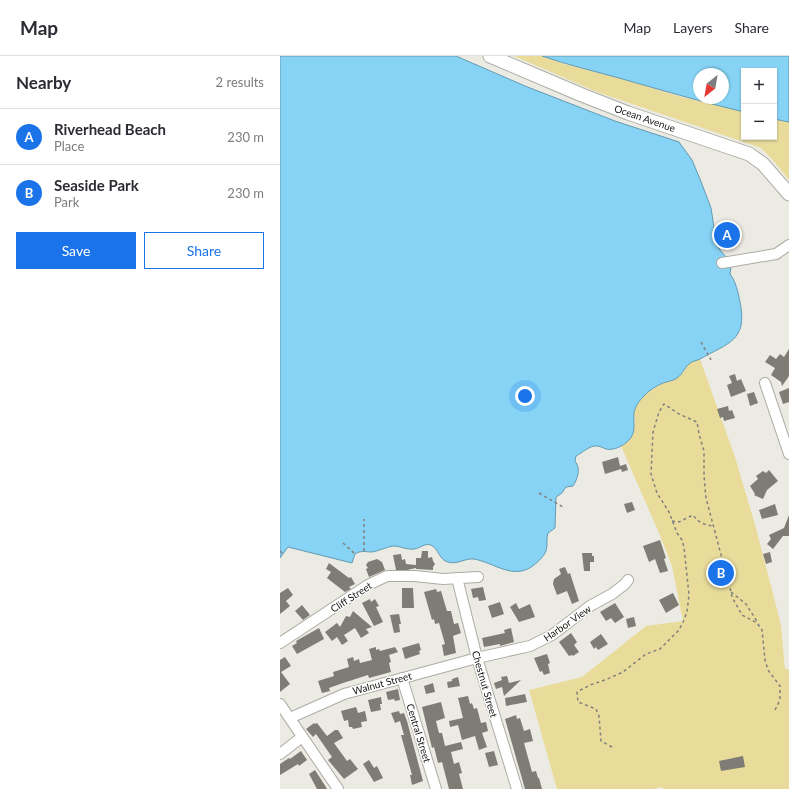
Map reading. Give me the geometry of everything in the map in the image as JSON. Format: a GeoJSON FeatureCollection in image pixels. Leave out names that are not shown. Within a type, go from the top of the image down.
{"type":"FeatureCollection","features":[{"type":"Feature","properties":{"kind":"main road","name":"Ocean Avenue"},"geometry":{"type":"LineString","coordinates":[[490,56],[582,96],[749,154],[763,164],[789,194]]}},
{"type":"Feature","properties":{"kind":"street"},"geometry":{"type":"LineString","coordinates":[[722,263],[776,254],[789,245]]}},
{"type":"Feature","properties":{"kind":"street"},"geometry":{"type":"LineString","coordinates":[[765,383],[789,454]]}},
{"type":"Feature","properties":{"kind":"street","name":"Cliff Street"},"geometry":{"type":"LineString","coordinates":[[280,643],[368,585],[387,576],[415,576],[443,579],[478,577]]}},
{"type":"Feature","properties":{"kind":"street","name":"Chestnut Street"},"geometry":{"type":"LineString","coordinates":[[458,578],[477,658],[517,789]]}},
{"type":"Feature","properties":{"kind":"street","name":"Harbor View"},"geometry":{"type":"LineString","coordinates":[[477,658],[530,646],[543,640],[563,628],[590,606],[612,594],[628,580]]}},
{"type":"Feature","properties":{"kind":"street","name":"Walnut Street"},"geometry":{"type":"LineString","coordinates":[[290,718],[344,694],[477,658]]}},
{"type":"Feature","properties":{"kind":"street","name":"Central Street"},"geometry":{"type":"LineString","coordinates":[[402,678],[436,789]]}},
{"type":"Feature","properties":{"kind":"street"},"geometry":{"type":"LineString","coordinates":[[280,704],[338,789]]}},
{"type":"Feature","properties":{"kind":"street"},"geometry":{"type":"LineString","coordinates":[[280,754],[302,737]]}},
{"type":"Feature","properties":{"kind":"path"},"geometry":{"type":"LineString","coordinates":[[701,342],[710,360]]}},
{"type":"Feature","properties":{"kind":"path"},"geometry":{"type":"LineString","coordinates":[[612,747],[601,741],[599,716],[596,709],[578,702],[578,692],[590,685],[614,677],[646,654],[660,649],[679,630],[684,622],[687,612],[689,595],[682,540],[669,512],[657,493],[651,474],[653,432],[659,412],[664,404],[679,414],[697,422],[704,451],[706,498],[732,597],[742,615],[757,623],[762,630],[768,670],[780,686],[780,700],[774,712]]}},
{"type":"Feature","properties":{"kind":"path"},"geometry":{"type":"LineString","coordinates":[[539,493],[563,507]]}},
{"type":"Feature","properties":{"kind":"path"},"geometry":{"type":"LineString","coordinates":[[672,521],[679,522],[692,515],[697,521],[704,525],[714,526]]}},
{"type":"Feature","properties":{"kind":"path"},"geometry":{"type":"LineString","coordinates":[[364,519],[364,551]]}},
{"type":"Feature","properties":{"kind":"path"},"geometry":{"type":"LineString","coordinates":[[343,543],[355,554]]}},
{"type":"Feature","properties":{"kind":"path"},"geometry":{"type":"LineString","coordinates":[[280,551],[283,554]]}},
{"type":"Feature","properties":{"kind":"path"},"geometry":{"type":"LineString","coordinates":[[731,592],[746,604],[758,623]]}},
{"type":"Feature","properties":{"kind":"shaded area"},"geometry":{"type":"Polygon","coordinates":[[[514,56],[542,56],[564,64],[693,100],[693,104],[711,104],[741,111],[741,140],[777,140],[777,120],[789,122],[789,180],[761,148],[597,92],[514,56]]]}},
{"type":"Feature","properties":{"kind":"shaded area"},"geometry":{"type":"Polygon","coordinates":[[[700,359],[735,457],[756,528],[781,625],[785,669],[789,669],[789,789],[663,789],[663,787],[654,789],[557,789],[529,690],[582,677],[646,626],[683,621],[672,566],[621,446],[628,442],[633,435],[635,421],[634,411],[644,395],[663,383],[671,381],[683,373],[689,363],[700,359]]]}},
{"type":"Feature","properties":{"kind":"water"},"geometry":{"type":"Polygon","coordinates":[[[280,56],[456,56],[525,86],[615,121],[679,142],[692,160],[711,208],[716,240],[720,250],[726,257],[731,267],[730,274],[738,291],[742,315],[738,333],[734,339],[727,344],[690,363],[681,375],[674,380],[663,383],[645,395],[635,409],[633,435],[626,443],[618,448],[612,449],[594,446],[576,456],[575,461],[578,467],[577,477],[573,486],[566,487],[562,493],[556,497],[555,528],[548,533],[546,551],[538,562],[527,570],[504,570],[474,559],[451,563],[445,561],[431,545],[424,545],[414,549],[393,546],[372,552],[359,552],[355,554],[352,563],[288,547],[280,558],[280,56]]]}},
{"type":"Feature","properties":{"kind":"water"},"geometry":{"type":"Polygon","coordinates":[[[542,56],[789,56],[789,122],[777,120],[777,68],[741,68],[741,111],[713,104],[729,104],[729,68],[693,68],[693,99],[542,56]]]}},
{"type":"Feature","properties":{"kind":"building"},"geometry":{"type":"Polygon","coordinates":[[[789,349],[789,376],[782,386],[781,382],[771,375],[775,368],[765,362],[770,355],[776,359],[780,354],[784,357],[789,349]]]}},
{"type":"Feature","properties":{"kind":"building"},"geometry":{"type":"Polygon","coordinates":[[[735,374],[737,381],[741,379],[746,391],[731,397],[727,385],[732,383],[729,376],[735,374]]]}},
{"type":"Feature","properties":{"kind":"building"},"geometry":{"type":"Polygon","coordinates":[[[789,388],[789,402],[783,404],[779,392],[789,388]]]}},
{"type":"Feature","properties":{"kind":"building"},"geometry":{"type":"Polygon","coordinates":[[[754,392],[758,403],[750,406],[747,394],[754,392]]]}},
{"type":"Feature","properties":{"kind":"building"},"geometry":{"type":"Polygon","coordinates":[[[728,406],[729,411],[732,410],[735,418],[724,421],[723,417],[720,418],[717,409],[728,406]]]}},
{"type":"Feature","properties":{"kind":"building"},"geometry":{"type":"Polygon","coordinates":[[[618,457],[620,466],[626,464],[628,470],[622,472],[621,469],[605,474],[602,462],[618,457]]]}},
{"type":"Feature","properties":{"kind":"building"},"geometry":{"type":"Polygon","coordinates":[[[769,470],[778,481],[767,490],[763,499],[754,495],[755,494],[750,486],[758,479],[756,476],[763,471],[766,473],[769,470]]]}},
{"type":"Feature","properties":{"kind":"building"},"geometry":{"type":"Polygon","coordinates":[[[632,502],[635,510],[627,513],[624,504],[632,502]]]}},
{"type":"Feature","properties":{"kind":"building"},"geometry":{"type":"Polygon","coordinates":[[[775,504],[778,515],[762,519],[759,510],[775,504]]]}},
{"type":"Feature","properties":{"kind":"building"},"geometry":{"type":"Polygon","coordinates":[[[789,515],[789,536],[783,536],[773,549],[767,544],[771,539],[769,535],[784,528],[789,515]]]}},
{"type":"Feature","properties":{"kind":"building"},"geometry":{"type":"Polygon","coordinates":[[[660,540],[666,558],[664,559],[668,571],[660,573],[655,559],[649,562],[643,546],[660,540]]]}},
{"type":"Feature","properties":{"kind":"building"},"geometry":{"type":"Polygon","coordinates":[[[422,551],[428,551],[428,558],[432,557],[435,564],[433,570],[416,568],[396,570],[393,555],[401,554],[402,560],[405,559],[406,564],[416,565],[416,558],[421,558],[422,551]]]}},
{"type":"Feature","properties":{"kind":"building"},"geometry":{"type":"Polygon","coordinates":[[[770,552],[772,562],[766,564],[763,554],[770,552]]]}},
{"type":"Feature","properties":{"kind":"building"},"geometry":{"type":"Polygon","coordinates":[[[582,553],[592,553],[592,556],[594,556],[594,562],[590,562],[590,571],[584,571],[582,553]]]}},
{"type":"Feature","properties":{"kind":"building"},"geometry":{"type":"Polygon","coordinates":[[[377,559],[382,562],[385,570],[369,577],[366,569],[368,568],[366,565],[368,562],[377,559]]]}},
{"type":"Feature","properties":{"kind":"building"},"geometry":{"type":"Polygon","coordinates":[[[329,563],[349,578],[351,577],[355,584],[349,587],[351,589],[345,592],[327,578],[331,572],[326,569],[329,563]]]}},
{"type":"Feature","properties":{"kind":"building"},"geometry":{"type":"Polygon","coordinates":[[[565,567],[568,574],[570,573],[579,601],[572,604],[567,591],[557,595],[553,584],[554,579],[561,574],[559,569],[565,567]]]}},
{"type":"Feature","properties":{"kind":"building"},"geometry":{"type":"Polygon","coordinates":[[[483,587],[486,600],[479,601],[478,597],[473,598],[471,589],[483,587]]]}},
{"type":"Feature","properties":{"kind":"building"},"geometry":{"type":"Polygon","coordinates":[[[288,588],[293,595],[286,601],[290,606],[280,614],[280,593],[288,588]]]}},
{"type":"Feature","properties":{"kind":"building"},"geometry":{"type":"Polygon","coordinates":[[[402,588],[413,588],[414,608],[402,608],[402,588]]]}},
{"type":"Feature","properties":{"kind":"building"},"geometry":{"type":"Polygon","coordinates":[[[436,589],[437,592],[441,591],[447,611],[451,611],[454,624],[458,623],[461,633],[453,636],[456,653],[444,656],[442,645],[445,644],[439,623],[435,624],[434,619],[432,620],[424,592],[436,589]]]}},
{"type":"Feature","properties":{"kind":"building"},"geometry":{"type":"Polygon","coordinates":[[[673,593],[679,605],[666,613],[659,600],[673,593]]]}},
{"type":"Feature","properties":{"kind":"building"},"geometry":{"type":"Polygon","coordinates":[[[370,599],[371,602],[375,599],[379,606],[376,607],[383,622],[374,626],[362,603],[370,599]]]}},
{"type":"Feature","properties":{"kind":"building"},"geometry":{"type":"Polygon","coordinates":[[[500,602],[504,614],[492,618],[488,606],[500,602]]]}},
{"type":"Feature","properties":{"kind":"building"},"geometry":{"type":"Polygon","coordinates":[[[516,603],[519,609],[530,604],[535,617],[519,622],[510,607],[516,603]]]}},
{"type":"Feature","properties":{"kind":"building"},"geometry":{"type":"Polygon","coordinates":[[[615,603],[624,617],[615,623],[611,618],[606,621],[600,612],[615,603]]]}},
{"type":"Feature","properties":{"kind":"building"},"geometry":{"type":"Polygon","coordinates":[[[302,605],[310,615],[303,620],[295,611],[302,605]]]}},
{"type":"Feature","properties":{"kind":"building"},"geometry":{"type":"Polygon","coordinates":[[[353,611],[372,627],[366,629],[369,633],[361,638],[355,628],[344,635],[348,641],[342,645],[337,637],[332,641],[325,632],[337,623],[340,627],[346,616],[350,617],[353,611]]]}},
{"type":"Feature","properties":{"kind":"building"},"geometry":{"type":"Polygon","coordinates":[[[399,614],[401,624],[399,624],[400,632],[394,633],[390,615],[399,614]]]}},
{"type":"Feature","properties":{"kind":"building"},"geometry":{"type":"Polygon","coordinates":[[[634,617],[636,626],[628,628],[626,619],[634,617]]]}},
{"type":"Feature","properties":{"kind":"building"},"geometry":{"type":"Polygon","coordinates":[[[319,628],[324,639],[297,654],[292,646],[297,643],[296,641],[319,628]]]}},
{"type":"Feature","properties":{"kind":"building"},"geometry":{"type":"Polygon","coordinates":[[[511,628],[514,642],[500,646],[500,644],[484,647],[482,638],[505,633],[504,630],[511,628]]]}},
{"type":"Feature","properties":{"kind":"building"},"geometry":{"type":"Polygon","coordinates":[[[571,633],[577,642],[574,645],[579,652],[573,656],[569,656],[559,642],[571,633]]]}},
{"type":"Feature","properties":{"kind":"building"},"geometry":{"type":"Polygon","coordinates":[[[601,634],[608,644],[598,650],[596,647],[594,649],[590,642],[601,634]]]}},
{"type":"Feature","properties":{"kind":"building"},"geometry":{"type":"Polygon","coordinates":[[[419,643],[421,650],[419,651],[420,654],[405,659],[402,648],[419,643]]]}},
{"type":"Feature","properties":{"kind":"building"},"geometry":{"type":"Polygon","coordinates":[[[376,647],[376,650],[379,649],[380,651],[395,647],[398,652],[389,655],[391,672],[369,678],[368,675],[329,688],[330,691],[322,693],[318,681],[334,676],[333,672],[349,667],[347,659],[353,657],[354,661],[359,659],[360,663],[372,660],[369,649],[376,647]]]}},
{"type":"Feature","properties":{"kind":"building"},"geometry":{"type":"Polygon","coordinates":[[[547,654],[550,663],[548,664],[550,673],[544,675],[542,671],[540,672],[534,658],[547,654]]]}},
{"type":"Feature","properties":{"kind":"building"},"geometry":{"type":"Polygon","coordinates":[[[285,657],[291,666],[281,672],[290,684],[280,692],[280,660],[285,657]]]}},
{"type":"Feature","properties":{"kind":"building"},"geometry":{"type":"Polygon","coordinates":[[[507,676],[509,683],[521,680],[504,696],[502,687],[496,689],[494,683],[502,680],[501,677],[507,676]]]}},
{"type":"Feature","properties":{"kind":"building"},"geometry":{"type":"Polygon","coordinates":[[[458,677],[460,686],[448,688],[447,682],[458,677]]]}},
{"type":"Feature","properties":{"kind":"building"},"geometry":{"type":"Polygon","coordinates":[[[433,683],[435,692],[426,694],[424,686],[433,683]]]}},
{"type":"Feature","properties":{"kind":"building"},"geometry":{"type":"Polygon","coordinates":[[[398,689],[400,700],[388,700],[386,692],[398,689]]]}},
{"type":"Feature","properties":{"kind":"building"},"geometry":{"type":"Polygon","coordinates":[[[525,694],[527,702],[506,706],[505,698],[525,694]]]}},
{"type":"Feature","properties":{"kind":"building"},"geometry":{"type":"Polygon","coordinates":[[[468,696],[470,704],[472,703],[474,709],[477,708],[481,723],[486,722],[488,731],[482,733],[487,747],[479,750],[475,736],[462,740],[458,725],[450,727],[449,721],[463,718],[458,698],[468,696]]]}},
{"type":"Feature","properties":{"kind":"building"},"geometry":{"type":"Polygon","coordinates":[[[381,697],[381,710],[371,712],[368,700],[381,697]]]}},
{"type":"Feature","properties":{"kind":"building"},"geometry":{"type":"Polygon","coordinates":[[[441,702],[445,718],[436,721],[439,733],[442,733],[445,746],[461,742],[463,749],[451,752],[454,764],[459,762],[462,773],[459,774],[463,789],[449,789],[442,762],[438,763],[434,747],[432,748],[422,707],[441,702]]]}},
{"type":"Feature","properties":{"kind":"building"},"geometry":{"type":"Polygon","coordinates":[[[356,707],[358,713],[365,711],[367,721],[361,722],[362,727],[353,729],[352,727],[349,727],[348,720],[344,721],[341,711],[356,707]]]}},
{"type":"Feature","properties":{"kind":"building"},"geometry":{"type":"Polygon","coordinates":[[[399,711],[400,714],[404,713],[407,721],[423,781],[412,785],[410,775],[412,775],[401,735],[404,735],[400,721],[395,723],[391,713],[399,711]]]}},
{"type":"Feature","properties":{"kind":"building"},"geometry":{"type":"Polygon","coordinates":[[[516,715],[517,719],[520,718],[524,731],[530,729],[533,741],[524,743],[532,772],[536,771],[542,789],[525,789],[505,719],[516,715]]]}},
{"type":"Feature","properties":{"kind":"building"},"geometry":{"type":"Polygon","coordinates":[[[314,723],[317,723],[327,736],[335,730],[338,730],[343,738],[334,743],[347,761],[350,759],[358,769],[344,779],[328,760],[332,757],[316,734],[313,737],[306,729],[314,723]]]}},
{"type":"Feature","properties":{"kind":"building"},"geometry":{"type":"Polygon","coordinates":[[[301,751],[307,760],[299,766],[298,764],[280,775],[280,764],[301,751]]]}},
{"type":"Feature","properties":{"kind":"building"},"geometry":{"type":"Polygon","coordinates":[[[494,751],[498,765],[489,767],[485,753],[494,751]]]}},
{"type":"Feature","properties":{"kind":"building"},"geometry":{"type":"Polygon","coordinates":[[[743,756],[745,767],[721,771],[719,761],[743,756]]]}},
{"type":"Feature","properties":{"kind":"building"},"geometry":{"type":"Polygon","coordinates":[[[369,760],[374,768],[377,766],[383,778],[374,782],[363,764],[369,760]]]}},
{"type":"Feature","properties":{"kind":"building"},"geometry":{"type":"Polygon","coordinates":[[[315,770],[327,789],[317,789],[309,774],[315,770]]]}},
{"type":"Feature","properties":{"kind":"place","name":"Riverhead Beach"},"geometry":{"type":"Point","coordinates":[727,235]}},
{"type":"Feature","properties":{"kind":"place","name":"Seaside Park"},"geometry":{"type":"Point","coordinates":[721,573]}}]}
